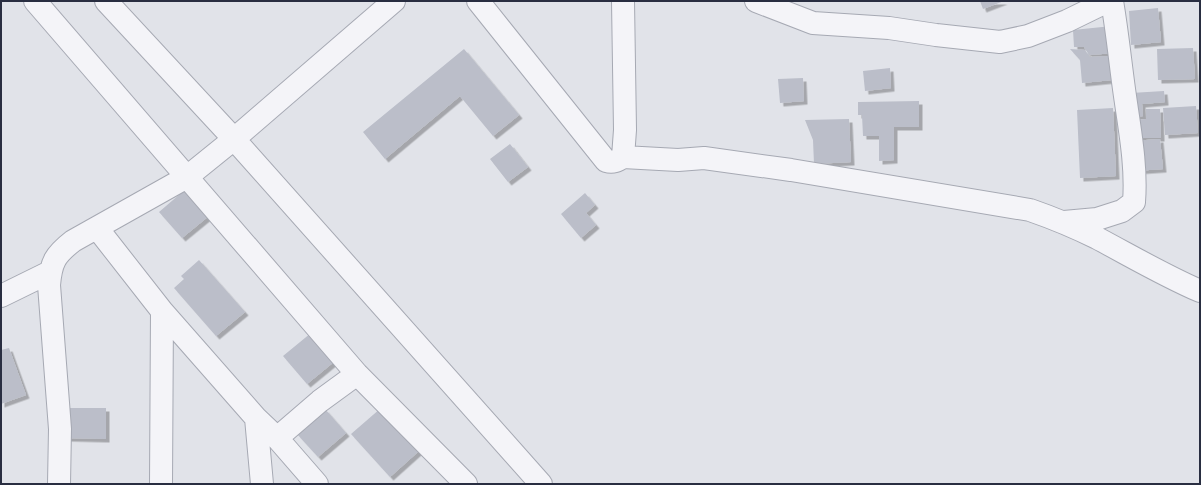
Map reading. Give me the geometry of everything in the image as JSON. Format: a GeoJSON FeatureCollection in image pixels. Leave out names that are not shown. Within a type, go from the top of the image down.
{"type":"FeatureCollection","features":[{"type":"Feature","properties":{"kind":"street"},"geometry":{"type":"LineString","coordinates":[[35,1],[357,374],[466,484]]}},
{"type":"Feature","properties":{"kind":"street"},"geometry":{"type":"LineString","coordinates":[[106,1],[234,139],[541,484]]}},
{"type":"Feature","properties":{"kind":"street"},"geometry":{"type":"LineString","coordinates":[[59,484],[60,429],[49,285],[50,272],[54,260],[61,251],[73,241],[188,177],[394,1]]}},
{"type":"Feature","properties":{"kind":"street"},"geometry":{"type":"LineString","coordinates":[[478,1],[606,161],[615,162],[623,157],[678,160],[704,158],[791,170],[1030,210],[1064,222],[1096,237],[1180,282],[1200,291]]}},
{"type":"Feature","properties":{"kind":"street"},"geometry":{"type":"LineString","coordinates":[[622,1],[625,130],[623,157]]}},
{"type":"Feature","properties":{"kind":"street"},"geometry":{"type":"LineString","coordinates":[[756,1],[813,23],[889,28],[1000,42],[1028,36],[1067,21],[1108,1]]}},
{"type":"Feature","properties":{"kind":"street"},"geometry":{"type":"LineString","coordinates":[[1064,222],[1097,219],[1122,211],[1134,202],[1135,187],[1132,140],[1112,1]]}},
{"type":"Feature","properties":{"kind":"street"},"geometry":{"type":"LineString","coordinates":[[97,228],[162,311],[256,418],[277,438],[317,484]]}},
{"type":"Feature","properties":{"kind":"street"},"geometry":{"type":"LineString","coordinates":[[1,296],[50,272]]}},
{"type":"Feature","properties":{"kind":"street"},"geometry":{"type":"LineString","coordinates":[[161,484],[162,311]]}},
{"type":"Feature","properties":{"kind":"street"},"geometry":{"type":"LineString","coordinates":[[277,438],[320,401],[357,374]]}},
{"type":"Feature","properties":{"kind":"street"},"geometry":{"type":"LineString","coordinates":[[256,418],[262,484]]}},
{"type":"Feature","properties":{"kind":"building"},"geometry":{"type":"Polygon","coordinates":[[[980,1],[1004,1],[983,9],[980,1]]]}},
{"type":"Feature","properties":{"kind":"building"},"geometry":{"type":"Polygon","coordinates":[[[1158,8],[1161,42],[1131,45],[1129,11],[1158,8]]]}},
{"type":"Feature","properties":{"kind":"building"},"geometry":{"type":"Polygon","coordinates":[[[1112,26],[1115,53],[1089,55],[1084,47],[1074,47],[1073,30],[1112,26]]]}},
{"type":"Feature","properties":{"kind":"building"},"geometry":{"type":"Polygon","coordinates":[[[1193,48],[1195,79],[1158,80],[1157,49],[1193,48]]]}},
{"type":"Feature","properties":{"kind":"building"},"geometry":{"type":"Polygon","coordinates":[[[464,49],[519,115],[493,136],[460,96],[385,159],[363,132],[464,49]]]}},
{"type":"Feature","properties":{"kind":"building"},"geometry":{"type":"Polygon","coordinates":[[[1070,49],[1085,50],[1090,57],[1110,56],[1112,80],[1082,83],[1080,60],[1070,49]]]}},
{"type":"Feature","properties":{"kind":"building"},"geometry":{"type":"Polygon","coordinates":[[[890,68],[891,88],[865,91],[863,71],[890,68]]]}},
{"type":"Feature","properties":{"kind":"building"},"geometry":{"type":"Polygon","coordinates":[[[803,78],[804,101],[780,103],[778,79],[803,78]]]}},
{"type":"Feature","properties":{"kind":"building"},"geometry":{"type":"Polygon","coordinates":[[[1164,91],[1165,102],[1142,104],[1143,116],[1133,117],[1131,93],[1164,91]]]}},
{"type":"Feature","properties":{"kind":"building"},"geometry":{"type":"Polygon","coordinates":[[[919,101],[919,127],[894,127],[894,160],[879,161],[879,136],[863,136],[862,115],[858,115],[858,102],[919,101]]]}},
{"type":"Feature","properties":{"kind":"building"},"geometry":{"type":"Polygon","coordinates":[[[1196,106],[1198,133],[1165,135],[1163,108],[1196,106]]]}},
{"type":"Feature","properties":{"kind":"building"},"geometry":{"type":"Polygon","coordinates":[[[1113,108],[1116,176],[1080,178],[1077,110],[1113,108]]]}},
{"type":"Feature","properties":{"kind":"building"},"geometry":{"type":"Polygon","coordinates":[[[1146,109],[1160,109],[1161,138],[1135,138],[1134,120],[1146,119],[1146,109]]]}},
{"type":"Feature","properties":{"kind":"building"},"geometry":{"type":"Polygon","coordinates":[[[849,119],[851,162],[814,164],[813,140],[805,120],[849,119]]]}},
{"type":"Feature","properties":{"kind":"building"},"geometry":{"type":"Polygon","coordinates":[[[1160,139],[1163,169],[1135,171],[1133,141],[1160,139]]]}},
{"type":"Feature","properties":{"kind":"building"},"geometry":{"type":"Polygon","coordinates":[[[510,144],[528,167],[508,182],[490,159],[510,144]]]}},
{"type":"Feature","properties":{"kind":"building"},"geometry":{"type":"Polygon","coordinates":[[[187,188],[210,215],[182,238],[159,212],[187,188]]]}},
{"type":"Feature","properties":{"kind":"building"},"geometry":{"type":"Polygon","coordinates":[[[585,193],[595,205],[586,213],[596,225],[581,238],[561,214],[585,193]]]}},
{"type":"Feature","properties":{"kind":"building"},"geometry":{"type":"Polygon","coordinates":[[[199,260],[245,312],[216,336],[174,288],[184,279],[181,276],[199,260]]]}},
{"type":"Feature","properties":{"kind":"building"},"geometry":{"type":"Polygon","coordinates":[[[311,333],[335,361],[307,384],[283,356],[311,333]]]}},
{"type":"Feature","properties":{"kind":"building"},"geometry":{"type":"Polygon","coordinates":[[[9,348],[26,395],[1,404],[1,350],[9,348]]]}},
{"type":"Feature","properties":{"kind":"building"},"geometry":{"type":"Polygon","coordinates":[[[67,408],[106,408],[106,439],[67,438],[67,408]]]}},
{"type":"Feature","properties":{"kind":"building"},"geometry":{"type":"Polygon","coordinates":[[[381,408],[419,451],[390,477],[351,434],[381,408]]]}},
{"type":"Feature","properties":{"kind":"building"},"geometry":{"type":"Polygon","coordinates":[[[325,409],[346,433],[318,457],[297,434],[325,409]]]}}]}
